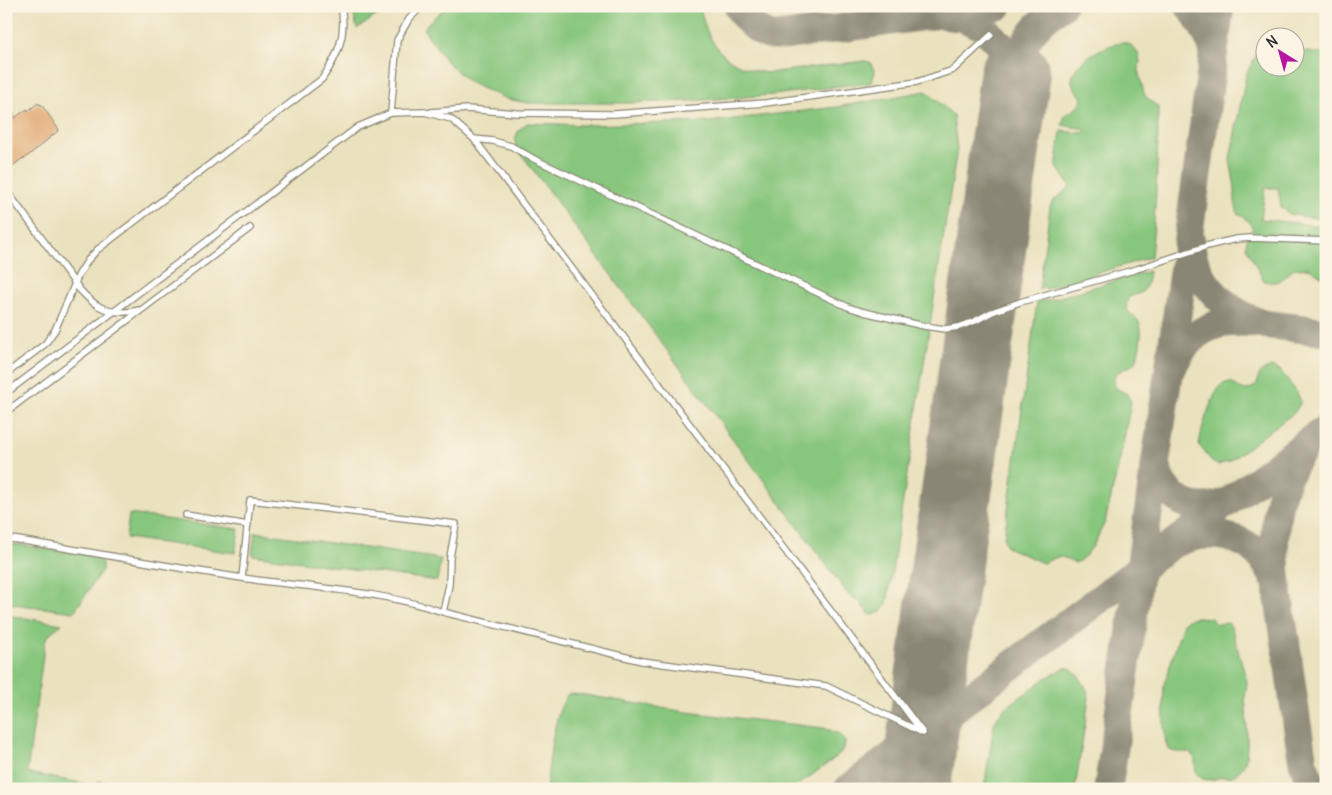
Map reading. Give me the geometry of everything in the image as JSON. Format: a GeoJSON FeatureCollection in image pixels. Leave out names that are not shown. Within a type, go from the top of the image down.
{"type":"FeatureCollection","features":[{"type":"Feature","properties":{"kind":"lane"},"geometry":{"type":"LineString","coordinates":[[6,374],[45,344],[54,330],[79,274],[88,260],[98,250],[322,79],[338,53],[344,18],[341,6]]}},
{"type":"Feature","properties":{"kind":"lane"},"geometry":{"type":"LineString","coordinates":[[391,113],[397,40],[409,19],[422,6]]}},
{"type":"Feature","properties":{"kind":"lane"},"geometry":{"type":"LineString","coordinates":[[6,393],[358,128],[391,113],[467,109],[516,114],[614,114],[765,103],[917,82],[953,70],[991,35]]}},
{"type":"Feature","properties":{"kind":"lane"},"geometry":{"type":"LineString","coordinates":[[6,538],[242,578],[351,591],[421,605],[642,661],[826,686],[923,732],[474,139],[451,119],[424,112]]}},
{"type":"Feature","properties":{"kind":"lane"},"geometry":{"type":"LineString","coordinates":[[474,139],[493,140],[511,146],[532,158],[848,307],[924,326],[945,329],[959,326],[1020,302],[1230,240],[1250,238],[1326,241]]}},
{"type":"Feature","properties":{"kind":"lane"},"geometry":{"type":"LineString","coordinates":[[6,190],[90,301],[101,308],[113,312],[134,312],[143,308]]}},
{"type":"Feature","properties":{"kind":"lane"},"geometry":{"type":"LineString","coordinates":[[6,412],[250,228]]}},
{"type":"Feature","properties":{"kind":"lane"},"geometry":{"type":"LineString","coordinates":[[242,578],[250,500],[456,524],[450,557],[449,585],[443,612]]}},
{"type":"Feature","properties":{"kind":"lane"},"geometry":{"type":"LineString","coordinates":[[186,515],[248,525]]}},
{"type":"Feature","properties":{"kind":"green space"},"geometry":{"type":"Polygon","coordinates":[[[352,6],[390,6],[357,29],[352,6]]]}},
{"type":"Feature","properties":{"kind":"green space"},"geometry":{"type":"Polygon","coordinates":[[[447,6],[700,6],[703,20],[714,43],[721,53],[741,66],[768,73],[864,61],[870,62],[875,72],[871,82],[866,84],[773,95],[630,103],[527,103],[507,99],[470,83],[447,62],[424,30],[427,24],[447,6]]]}},
{"type":"Feature","properties":{"kind":"green space"},"geometry":{"type":"Polygon","coordinates":[[[1123,42],[1131,45],[1138,53],[1140,61],[1139,75],[1145,96],[1158,107],[1158,146],[1151,257],[1048,288],[1039,289],[1050,207],[1052,202],[1070,187],[1057,167],[1061,131],[1085,133],[1085,129],[1062,125],[1065,115],[1075,109],[1082,100],[1073,84],[1074,72],[1092,54],[1108,46],[1123,42]]]}},
{"type":"Feature","properties":{"kind":"green space"},"geometry":{"type":"Polygon","coordinates":[[[1304,51],[1322,54],[1326,58],[1326,217],[1320,219],[1289,214],[1281,207],[1278,188],[1265,188],[1261,219],[1326,225],[1326,277],[1309,268],[1294,268],[1278,281],[1264,281],[1246,247],[1252,227],[1246,219],[1238,214],[1230,159],[1246,75],[1254,58],[1254,78],[1304,78],[1304,51]]]}},
{"type":"Feature","properties":{"kind":"green space"},"geometry":{"type":"Polygon","coordinates":[[[926,91],[953,115],[957,149],[887,604],[879,613],[872,615],[867,612],[860,602],[848,594],[516,147],[515,140],[518,131],[527,123],[582,125],[708,122],[837,107],[926,91]]]}},
{"type":"Feature","properties":{"kind":"green space"},"geometry":{"type":"Polygon","coordinates":[[[1149,271],[1145,289],[1129,297],[1127,300],[1127,310],[1138,320],[1140,325],[1141,340],[1137,359],[1130,366],[1117,373],[1114,381],[1116,388],[1127,394],[1131,402],[1105,522],[1093,546],[1079,561],[1075,563],[1062,557],[1057,557],[1043,563],[1011,549],[1006,545],[1004,538],[1037,302],[1149,271]]]}},
{"type":"Feature","properties":{"kind":"green space"},"geometry":{"type":"Polygon","coordinates":[[[1271,367],[1280,370],[1296,391],[1300,404],[1295,412],[1230,461],[1218,465],[1213,463],[1199,445],[1206,415],[1219,388],[1225,383],[1230,382],[1240,388],[1250,389],[1257,384],[1261,373],[1271,367]]]}},
{"type":"Feature","properties":{"kind":"green space"},"geometry":{"type":"Polygon","coordinates":[[[129,514],[239,529],[235,553],[126,538],[129,514]]]}},
{"type":"Feature","properties":{"kind":"green space"},"geometry":{"type":"Polygon","coordinates":[[[255,532],[441,559],[437,581],[252,555],[255,532]]]}},
{"type":"Feature","properties":{"kind":"green space"},"geometry":{"type":"Polygon","coordinates":[[[6,543],[95,556],[102,563],[102,570],[74,612],[6,603],[6,543]]]}},
{"type":"Feature","properties":{"kind":"green space"},"geometry":{"type":"Polygon","coordinates":[[[6,615],[62,624],[51,632],[45,641],[27,773],[98,786],[98,781],[156,789],[6,789],[6,615]]]}},
{"type":"Feature","properties":{"kind":"green space"},"geometry":{"type":"Polygon","coordinates":[[[1197,617],[1211,618],[1217,624],[1228,623],[1231,626],[1247,681],[1245,699],[1247,750],[1244,764],[1234,775],[1211,780],[1202,779],[1196,773],[1194,759],[1191,754],[1175,752],[1169,749],[1165,734],[1164,685],[1183,623],[1197,617]]]}},
{"type":"Feature","properties":{"kind":"green space"},"geometry":{"type":"Polygon","coordinates":[[[1064,668],[1070,668],[1079,677],[1089,698],[1075,789],[984,789],[994,724],[998,716],[1004,709],[1046,678],[1064,668]]]}},
{"type":"Feature","properties":{"kind":"green space"},"geometry":{"type":"Polygon","coordinates":[[[568,694],[585,695],[686,712],[824,728],[843,737],[845,744],[839,755],[793,789],[546,789],[555,727],[558,715],[568,694]]]}},
{"type":"Feature","properties":{"kind":"building"},"geometry":{"type":"Polygon","coordinates":[[[6,96],[15,118],[38,103],[39,105],[41,104],[59,130],[24,159],[11,167],[6,161],[6,96]]]}},
{"type":"Feature","properties":{"kind":"taxiway"},"geometry":{"type":"LineString","coordinates":[[738,6],[743,15],[757,29],[772,36],[785,36],[998,6]]}},
{"type":"Feature","properties":{"kind":"taxiway"},"geometry":{"type":"LineString","coordinates":[[1015,75],[1020,54],[1034,30],[1062,6]]}},
{"type":"Feature","properties":{"kind":"taxiway"},"geometry":{"type":"LineString","coordinates":[[1189,6],[1200,22],[1214,50]]}},
{"type":"Feature","properties":{"kind":"taxiway"},"geometry":{"type":"LineString","coordinates":[[1108,789],[1220,6]]}},
{"type":"Feature","properties":{"kind":"taxiway"},"geometry":{"type":"LineString","coordinates":[[949,16],[963,18],[980,25],[1004,48],[1011,61],[1015,75]]}},
{"type":"Feature","properties":{"kind":"taxiway"},"geometry":{"type":"LineString","coordinates":[[1191,241],[1197,268],[1204,280],[1212,291],[1233,309],[1245,317],[1263,324],[1326,332]]}},
{"type":"Feature","properties":{"kind":"taxiway"},"geometry":{"type":"LineString","coordinates":[[1172,369],[1183,348],[1208,328],[1226,323],[1259,323]]}},
{"type":"Feature","properties":{"kind":"taxiway"},"geometry":{"type":"LineString","coordinates":[[848,789],[1326,428]]}},
{"type":"Feature","properties":{"kind":"taxiway"},"geometry":{"type":"LineString","coordinates":[[1303,450],[1290,472],[1281,496],[1276,520],[1275,545],[1278,595],[1303,763],[1315,789]]}},
{"type":"Feature","properties":{"kind":"taxiway"},"geometry":{"type":"LineString","coordinates":[[1156,460],[1162,482],[1182,502],[1199,507],[1208,507],[1226,502]]}},
{"type":"Feature","properties":{"kind":"taxiway"},"geometry":{"type":"LineString","coordinates":[[1178,542],[1187,538],[1206,535],[1235,539],[1256,552],[1266,564],[1277,583]]}},
{"type":"Feature","properties":{"kind":"runway"},"geometry":{"type":"LineString","coordinates":[[915,789],[1015,75]]}}]}
